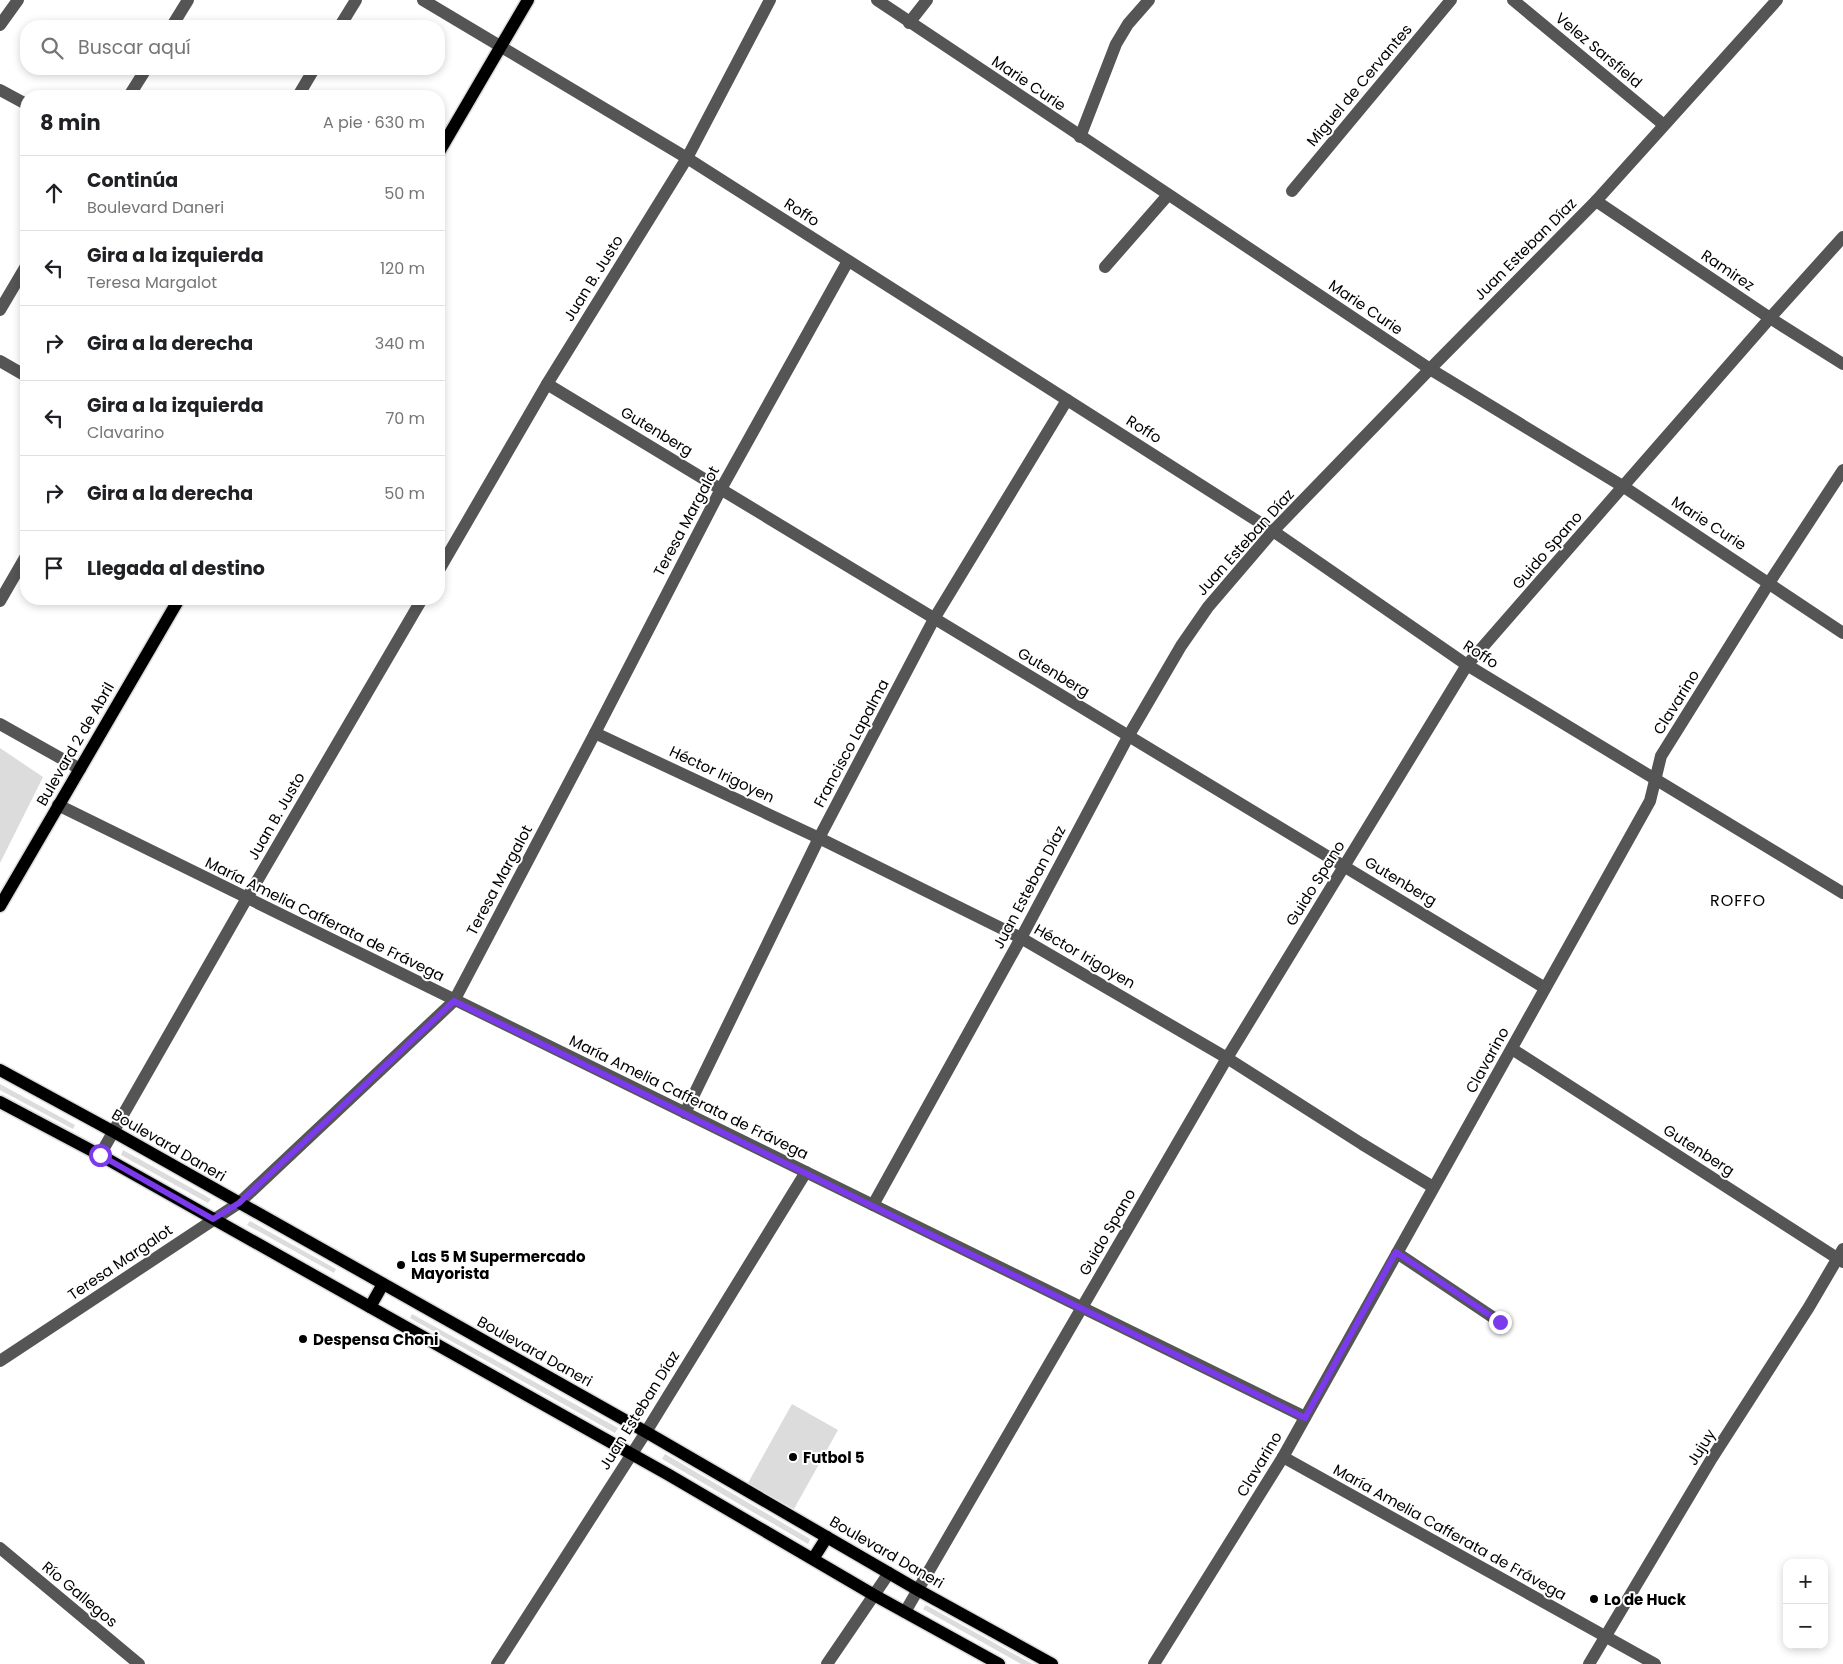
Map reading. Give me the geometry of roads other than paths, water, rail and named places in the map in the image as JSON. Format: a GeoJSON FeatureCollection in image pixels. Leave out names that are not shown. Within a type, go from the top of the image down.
{"type":"FeatureCollection","features":[{"type":"Feature","properties":{"kind":"main road"},"geometry":{"type":"LineString","coordinates":[[445,142],[528,0]]}},
{"type":"Feature","properties":{"kind":"main road","name":"Bulevard 2 de Abril"},"geometry":{"type":"LineString","coordinates":[[0,905],[175,605]]}},
{"type":"Feature","properties":{"kind":"main road","name":"Boulevard Daneri"},"geometry":{"type":"LineString","coordinates":[[0,1070],[114,1132],[646,1432],[918,1590],[1052,1664]]}},
{"type":"Feature","properties":{"kind":"main road"},"geometry":{"type":"LineString","coordinates":[[0,1102],[100,1155],[631,1454],[904,1612],[999,1664]]}},
{"type":"Feature","properties":{"kind":"main road"},"geometry":{"type":"LineString","coordinates":[[370,1307],[383,1284]]}},
{"type":"Feature","properties":{"kind":"main road"},"geometry":{"type":"LineString","coordinates":[[812,1559],[827,1536]]}},
{"type":"Feature","properties":{"kind":"street"},"geometry":{"type":"LineString","coordinates":[[0,24],[18,0]]}},
{"type":"Feature","properties":{"kind":"street"},"geometry":{"type":"LineString","coordinates":[[176,20],[188,0]]}},
{"type":"Feature","properties":{"kind":"street"},"geometry":{"type":"LineString","coordinates":[[344,20],[356,0]]}},
{"type":"Feature","properties":{"kind":"street","name":"Roffo"},"geometry":{"type":"LineString","coordinates":[[422,0],[687,158],[1273,531],[1467,666],[1843,893]]}},
{"type":"Feature","properties":{"kind":"street","name":"Juan B. Justo"},"geometry":{"type":"LineString","coordinates":[[445,560],[547,384],[687,158],[770,0]]}},
{"type":"Feature","properties":{"kind":"street","name":"Marie Curie"},"geometry":{"type":"LineString","coordinates":[[877,0],[1430,369],[1624,486],[1843,633]]}},
{"type":"Feature","properties":{"kind":"street"},"geometry":{"type":"LineString","coordinates":[[909,23],[927,0]]}},
{"type":"Feature","properties":{"kind":"street"},"geometry":{"type":"LineString","coordinates":[[1080,136],[1116,44],[1128,24],[1149,0]]}},
{"type":"Feature","properties":{"kind":"street","name":"Miguel de Cervantes"},"geometry":{"type":"LineString","coordinates":[[1292,191],[1451,0]]}},
{"type":"Feature","properties":{"kind":"street","name":"Velez Sarsfield"},"geometry":{"type":"LineString","coordinates":[[1513,0],[1664,125]]}},
{"type":"Feature","properties":{"kind":"street","name":"Juan Esteban Díaz"},"geometry":{"type":"LineString","coordinates":[[873,1205],[1021,938],[1128,736],[1181,646],[1208,607],[1273,531],[1596,201],[1777,0]]}},
{"type":"Feature","properties":{"kind":"street"},"geometry":{"type":"LineString","coordinates":[[133,90],[142,75]]}},
{"type":"Feature","properties":{"kind":"street"},"geometry":{"type":"LineString","coordinates":[[302,90],[310,75]]}},
{"type":"Feature","properties":{"kind":"street"},"geometry":{"type":"LineString","coordinates":[[0,90],[20,101]]}},
{"type":"Feature","properties":{"kind":"street"},"geometry":{"type":"LineString","coordinates":[[1106,267],[1168,195]]}},
{"type":"Feature","properties":{"kind":"street","name":"Ramirez"},"geometry":{"type":"LineString","coordinates":[[1596,201],[1770,318],[1843,364]]}},
{"type":"Feature","properties":{"kind":"street","name":"Guido Spano"},"geometry":{"type":"LineString","coordinates":[[904,1612],[1227,1058],[1467,666],[1770,318],[1843,237]]}},
{"type":"Feature","properties":{"kind":"street","name":"Teresa Margalot"},"geometry":{"type":"LineString","coordinates":[[0,1361],[239,1203],[454,1001],[721,489],[848,262]]}},
{"type":"Feature","properties":{"kind":"street"},"geometry":{"type":"LineString","coordinates":[[0,310],[20,276]]}},
{"type":"Feature","properties":{"kind":"street"},"geometry":{"type":"LineString","coordinates":[[0,361],[20,373]]}},
{"type":"Feature","properties":{"kind":"street","name":"Gutenberg"},"geometry":{"type":"LineString","coordinates":[[547,384],[1545,988]]}},
{"type":"Feature","properties":{"kind":"street","name":"Francisco Lapalma"},"geometry":{"type":"LineString","coordinates":[[685,1113],[820,838],[934,619],[1067,400]]}},
{"type":"Feature","properties":{"kind":"street","name":"Clavarino"},"geometry":{"type":"LineString","coordinates":[[1154,1664],[1283,1457],[1396,1252],[1512,1050],[1650,801],[1661,756],[1769,582],[1843,470]]}},
{"type":"Feature","properties":{"kind":"street"},"geometry":{"type":"LineString","coordinates":[[0,601],[20,566]]}},
{"type":"Feature","properties":{"kind":"street","name":"Juan B. Justo"},"geometry":{"type":"LineString","coordinates":[[100,1155],[419,605]]}},
{"type":"Feature","properties":{"kind":"street"},"geometry":{"type":"LineString","coordinates":[[0,724],[80,769]]}},
{"type":"Feature","properties":{"kind":"street","name":"Héctor Irigoyen"},"geometry":{"type":"LineString","coordinates":[[595,733],[820,838],[1021,938],[1227,1058],[1433,1187]]}},
{"type":"Feature","properties":{"kind":"street","name":"María Amelia Cafferata de Frávega"},"geometry":{"type":"LineString","coordinates":[[58,806],[1305,1418]]}},
{"type":"Feature","properties":{"kind":"street","name":"Gutenberg"},"geometry":{"type":"LineString","coordinates":[[1512,1050],[1841,1256]]}},
{"type":"Feature","properties":{"kind":"street","name":"Juan Esteban Díaz"},"geometry":{"type":"LineString","coordinates":[[497,1664],[646,1432],[806,1172]]}},
{"type":"Feature","properties":{"kind":"street"},"geometry":{"type":"LineString","coordinates":[[1396,1252],[1500,1322]]}},
{"type":"Feature","properties":{"kind":"street","name":"Jujuy"},"geometry":{"type":"LineString","coordinates":[[1589,1664],[1712,1458],[1841,1256]]}},
{"type":"Feature","properties":{"kind":"street","name":"María Amelia Cafferata de Frávega"},"geometry":{"type":"LineString","coordinates":[[1283,1457],[1655,1664]]}},
{"type":"Feature","properties":{"kind":"street","name":"Río Gallegos"},"geometry":{"type":"LineString","coordinates":[[0,1548],[139,1664]]}},
{"type":"Feature","properties":{"kind":"street"},"geometry":{"type":"LineString","coordinates":[[827,1664],[889,1573]]}},
{"type":"Feature","properties":{"kind":"place","name":"Las 5 M Supermercado Mayorista"},"geometry":{"type":"Point","coordinates":[401,1265]}},
{"type":"Feature","properties":{"kind":"place","name":"Despensa Choni"},"geometry":{"type":"Point","coordinates":[303,1339]}},
{"type":"Feature","properties":{"kind":"place","name":"Futbol 5"},"geometry":{"type":"Point","coordinates":[793,1457]}},
{"type":"Feature","properties":{"kind":"place","name":"Lo de Huck"},"geometry":{"type":"Point","coordinates":[1594,1599]}},
{"type":"Feature","properties":{"kind":"district","name":"ROFFO"},"geometry":{"type":"Point","coordinates":[1738,900]}}]}
